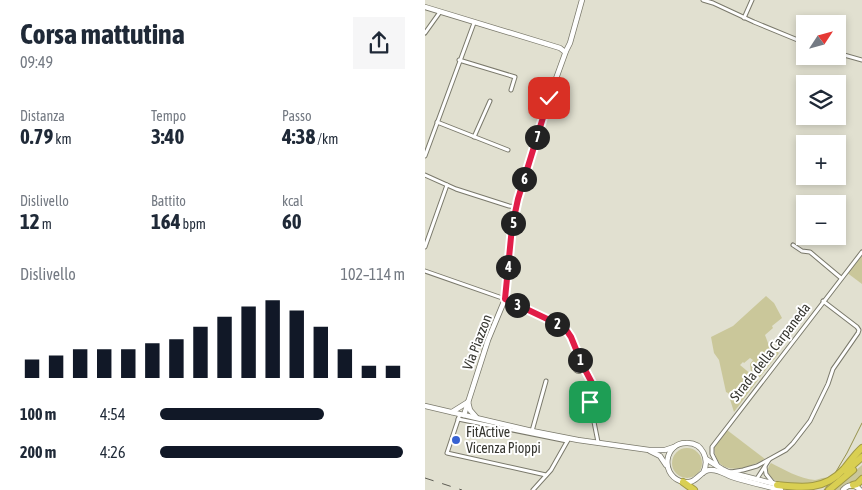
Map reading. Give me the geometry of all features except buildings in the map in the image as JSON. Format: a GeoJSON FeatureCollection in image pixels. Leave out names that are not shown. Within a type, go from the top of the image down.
{"type":"FeatureCollection","features":[{"type":"Feature","properties":{"kind":"highway"},"geometry":{"type":"LineString","coordinates":[[777,486],[815,487],[830,481],[843,470],[862,448]]}},
{"type":"Feature","properties":{"kind":"highway"},"geometry":{"type":"LineString","coordinates":[[824,490],[862,457]]}},
{"type":"Feature","properties":{"kind":"highway"},"geometry":{"type":"LineString","coordinates":[[829,490],[862,462]]}},
{"type":"Feature","properties":{"kind":"highway"},"geometry":{"type":"LineString","coordinates":[[853,485],[862,479]]}},
{"type":"Feature","properties":{"kind":"highway"},"geometry":{"type":"LineString","coordinates":[[683,482],[693,490]]}},
{"type":"Feature","properties":{"kind":"highway"},"geometry":{"type":"LineString","coordinates":[[860,490],[862,484]]}},
{"type":"Feature","properties":{"kind":"street","name":"Via Piazzon"},"geometry":{"type":"LineString","coordinates":[[460,416],[468,409],[485,348],[505,299],[512,227],[516,207],[565,52],[570,43],[582,0]]}},
{"type":"Feature","properties":{"kind":"street"},"geometry":{"type":"LineString","coordinates":[[703,0],[796,40]]}},
{"type":"Feature","properties":{"kind":"street"},"geometry":{"type":"LineString","coordinates":[[744,18],[752,0]]}},
{"type":"Feature","properties":{"kind":"street"},"geometry":{"type":"LineString","coordinates":[[425,7],[559,48],[565,52]]}},
{"type":"Feature","properties":{"kind":"street"},"geometry":{"type":"LineString","coordinates":[[425,33],[440,12]]}},
{"type":"Feature","properties":{"kind":"street"},"geometry":{"type":"LineString","coordinates":[[425,156],[473,22]]}},
{"type":"Feature","properties":{"kind":"street"},"geometry":{"type":"LineString","coordinates":[[559,48],[570,43]]}},
{"type":"Feature","properties":{"kind":"street"},"geometry":{"type":"LineString","coordinates":[[846,56],[862,60]]}},
{"type":"Feature","properties":{"kind":"street"},"geometry":{"type":"LineString","coordinates":[[459,60],[515,77],[511,90]]}},
{"type":"Feature","properties":{"kind":"street"},"geometry":{"type":"LineString","coordinates":[[474,137],[490,101]]}},
{"type":"Feature","properties":{"kind":"street"},"geometry":{"type":"LineString","coordinates":[[437,122],[508,150]]}},
{"type":"Feature","properties":{"kind":"street"},"geometry":{"type":"LineString","coordinates":[[425,175],[489,200],[516,207]]}},
{"type":"Feature","properties":{"kind":"street"},"geometry":{"type":"LineString","coordinates":[[425,247],[447,185]]}},
{"type":"Feature","properties":{"kind":"street"},"geometry":{"type":"LineString","coordinates":[[793,244],[802,251],[809,252],[841,278]]}},
{"type":"Feature","properties":{"kind":"street","name":"Strada della Carpaneda"},"geometry":{"type":"LineString","coordinates":[[720,468],[714,460],[712,447],[862,252]]}},
{"type":"Feature","properties":{"kind":"street"},"geometry":{"type":"LineString","coordinates":[[425,271],[505,299],[562,326],[571,337],[591,380],[593,387],[590,402],[598,442]]}},
{"type":"Feature","properties":{"kind":"street"},"geometry":{"type":"LineString","coordinates":[[728,472],[757,466],[786,450],[810,421],[833,369],[859,330],[823,301]]}},
{"type":"Feature","properties":{"kind":"street"},"geometry":{"type":"LineString","coordinates":[[577,353],[577,363],[574,368],[591,380]]}},
{"type":"Feature","properties":{"kind":"street"},"geometry":{"type":"LineString","coordinates":[[577,363],[583,365]]}},
{"type":"Feature","properties":{"kind":"street"},"geometry":{"type":"LineString","coordinates":[[580,371],[583,365]]}},
{"type":"Feature","properties":{"kind":"street"},"geometry":{"type":"LineString","coordinates":[[532,430],[546,381]]}},
{"type":"Feature","properties":{"kind":"street"},"geometry":{"type":"LineString","coordinates":[[452,412],[468,404],[470,410],[477,418]]}},
{"type":"Feature","properties":{"kind":"street"},"geometry":{"type":"LineString","coordinates":[[425,406],[452,412],[460,416],[569,439],[649,450],[665,450],[681,443],[693,444],[703,451],[706,466],[699,478],[683,482],[673,476],[660,456],[649,450]]}},
{"type":"Feature","properties":{"kind":"street"},"geometry":{"type":"LineString","coordinates":[[460,416],[477,418],[569,439]]}},
{"type":"Feature","properties":{"kind":"street"},"geometry":{"type":"LineString","coordinates":[[460,416],[447,453],[546,475]]}},
{"type":"Feature","properties":{"kind":"street"},"geometry":{"type":"LineString","coordinates":[[533,490],[559,457],[569,439]]}},
{"type":"Feature","properties":{"kind":"street"},"geometry":{"type":"LineString","coordinates":[[668,467],[667,459],[674,447]]}},
{"type":"Feature","properties":{"kind":"street"},"geometry":{"type":"LineString","coordinates":[[752,482],[757,480],[771,458]]}},
{"type":"Feature","properties":{"kind":"street"},"geometry":{"type":"LineString","coordinates":[[706,459],[728,472],[777,486]]}},
{"type":"Feature","properties":{"kind":"street"},"geometry":{"type":"LineString","coordinates":[[765,466],[766,474],[777,486]]}},
{"type":"Feature","properties":{"kind":"street"},"geometry":{"type":"LineString","coordinates":[[703,473],[713,470],[752,482],[795,490]]}},
{"type":"Feature","properties":{"kind":"street"},"geometry":{"type":"LineString","coordinates":[[843,490],[847,486],[853,485],[860,490]]}},
{"type":"Feature","properties":{"kind":"shaded area"},"geometry":{"type":"Polygon","coordinates":[[[862,253],[862,284],[846,272],[862,253]]]}},
{"type":"Feature","properties":{"kind":"shaded area"},"geometry":{"type":"Polygon","coordinates":[[[766,296],[774,303],[782,318],[765,335],[768,343],[779,353],[760,377],[751,372],[750,364],[753,360],[750,358],[740,365],[758,380],[734,412],[726,392],[719,360],[714,353],[711,337],[733,326],[766,296]]]}},
{"type":"Feature","properties":{"kind":"shaded area"},"geometry":{"type":"Polygon","coordinates":[[[727,430],[765,459],[749,466],[733,469],[720,463],[714,446],[727,430]]]}},
{"type":"Feature","properties":{"kind":"shaded area"},"geometry":{"type":"Polygon","coordinates":[[[687,448],[698,452],[702,463],[698,474],[687,478],[676,474],[672,463],[676,452],[687,448]]]}},
{"type":"Feature","properties":{"kind":"shaded area"},"geometry":{"type":"Polygon","coordinates":[[[771,463],[803,478],[815,480],[827,478],[831,475],[833,477],[822,482],[799,485],[776,481],[768,473],[771,463]]]}},
{"type":"Feature","properties":{"kind":"shaded area"},"geometry":{"type":"Polygon","coordinates":[[[862,465],[862,477],[853,484],[846,484],[841,490],[832,490],[862,465]]]}},
{"type":"Feature","properties":{"kind":"waterway"},"geometry":{"type":"LineString","coordinates":[[834,475],[862,423]]}},
{"type":"Feature","properties":{"kind":"waterway"},"geometry":{"type":"LineString","coordinates":[[824,490],[828,485]]}},
{"type":"Feature","properties":{"kind":"railway"},"geometry":{"type":"LineString","coordinates":[[425,478],[462,490]]}},
{"type":"Feature","properties":{"kind":"place","name":"FitActive Vicenza Pioppi"},"geometry":{"type":"Point","coordinates":[456,440]}},
{"type":"Feature","properties":{"kind":"route"},"geometry":{"type":"LineString","coordinates":[[549,98],[518,199],[512,227],[505,299],[562,326],[567,331],[575,344],[577,353],[592,383],[590,402]]}}]}
